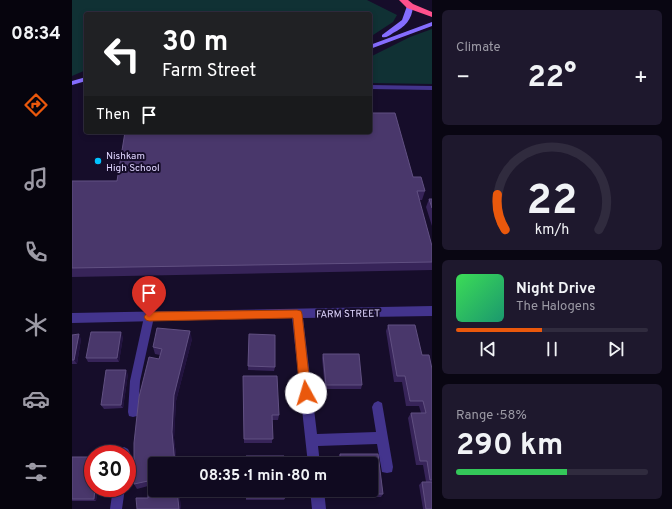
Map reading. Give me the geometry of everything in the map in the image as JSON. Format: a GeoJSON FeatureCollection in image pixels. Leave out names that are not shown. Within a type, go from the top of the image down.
{"type":"FeatureCollection","features":[{"type":"Feature","properties":{"kind":"highway"},"geometry":{"type":"LineString","coordinates":[[403,0],[410,6],[432,15]]}},
{"type":"Feature","properties":{"kind":"street"},"geometry":{"type":"LineString","coordinates":[[372,45],[398,28],[407,20],[410,6]]}},
{"type":"Feature","properties":{"kind":"street"},"geometry":{"type":"LineString","coordinates":[[372,45],[432,24]]}},
{"type":"Feature","properties":{"kind":"street"},"geometry":{"type":"LineString","coordinates":[[72,83],[84,80]]}},
{"type":"Feature","properties":{"kind":"street","name":"FARM STREET"},"geometry":{"type":"LineString","coordinates":[[72,318],[432,311]]}},
{"type":"Feature","properties":{"kind":"street"},"geometry":{"type":"LineString","coordinates":[[297,314],[313,457]]}},
{"type":"Feature","properties":{"kind":"street"},"geometry":{"type":"LineString","coordinates":[[378,407],[387,467]]}},
{"type":"Feature","properties":{"kind":"street"},"geometry":{"type":"LineString","coordinates":[[311,440],[382,438]]}},
{"type":"Feature","properties":{"kind":"street"},"geometry":{"type":"LineString","coordinates":[[318,497],[319,509]]}},
{"type":"Feature","properties":{"kind":"lane"},"geometry":{"type":"LineString","coordinates":[[372,87],[432,88]]}},
{"type":"Feature","properties":{"kind":"lane"},"geometry":{"type":"LineString","coordinates":[[133,412],[135,382],[149,317]]}},
{"type":"Feature","properties":{"kind":"lane"},"geometry":{"type":"LineString","coordinates":[[116,509],[118,497]]}},
{"type":"Feature","properties":{"kind":"green space"},"geometry":{"type":"Polygon","coordinates":[[[72,0],[367,0],[397,15],[393,22],[372,36],[372,12],[84,12],[84,71],[72,76],[72,0]]]}},
{"type":"Feature","properties":{"kind":"green space"},"geometry":{"type":"Polygon","coordinates":[[[432,29],[432,84],[372,83],[372,56],[410,37],[432,29]]]}},
{"type":"Feature","properties":{"kind":"building"},"geometry":{"type":"Polygon","coordinates":[[[372,113],[395,113],[413,177],[421,177],[425,191],[417,191],[432,246],[432,262],[72,268],[72,181],[117,181],[125,134],[372,134],[372,113]]]}},
{"type":"Feature","properties":{"kind":"building"},"geometry":{"type":"Polygon","coordinates":[[[429,199],[432,199],[432,208],[429,199]]]}},
{"type":"Feature","properties":{"kind":"building"},"geometry":{"type":"Polygon","coordinates":[[[388,325],[415,325],[422,355],[429,355],[432,369],[432,480],[430,480],[427,461],[420,461],[411,413],[426,413],[423,401],[410,401],[405,376],[397,376],[388,325]]]}},
{"type":"Feature","properties":{"kind":"building"},"geometry":{"type":"Polygon","coordinates":[[[157,328],[190,331],[174,395],[172,432],[174,457],[148,457],[148,481],[136,484],[136,445],[134,445],[134,443],[139,397],[149,357],[159,359],[162,349],[153,347],[157,328]]]}},
{"type":"Feature","properties":{"kind":"building"},"geometry":{"type":"Polygon","coordinates":[[[91,332],[121,332],[117,358],[86,358],[91,332]]]}},
{"type":"Feature","properties":{"kind":"building"},"geometry":{"type":"Polygon","coordinates":[[[79,334],[74,360],[72,360],[72,335],[79,334]]]}},
{"type":"Feature","properties":{"kind":"building"},"geometry":{"type":"Polygon","coordinates":[[[249,334],[275,335],[275,367],[248,366],[249,334]]]}},
{"type":"Feature","properties":{"kind":"building"},"geometry":{"type":"Polygon","coordinates":[[[323,354],[359,354],[362,385],[326,385],[323,354]]]}},
{"type":"Feature","properties":{"kind":"building"},"geometry":{"type":"Polygon","coordinates":[[[106,370],[126,370],[121,405],[101,405],[106,370]]]}},
{"type":"Feature","properties":{"kind":"building"},"geometry":{"type":"Polygon","coordinates":[[[243,376],[277,376],[279,415],[272,415],[273,439],[244,439],[243,376]]]}},
{"type":"Feature","properties":{"kind":"building"},"geometry":{"type":"Polygon","coordinates":[[[340,454],[378,454],[383,494],[378,494],[378,457],[340,457],[340,454]]]}},
{"type":"Feature","properties":{"kind":"building"},"geometry":{"type":"Polygon","coordinates":[[[246,456],[284,456],[284,457],[246,456]]]}},
{"type":"Feature","properties":{"kind":"building"},"geometry":{"type":"Polygon","coordinates":[[[72,457],[84,457],[84,497],[94,497],[94,499],[72,499],[72,457]]]}},
{"type":"Feature","properties":{"kind":"building"},"geometry":{"type":"Polygon","coordinates":[[[422,482],[432,482],[432,509],[426,509],[422,482]]]}},
{"type":"Feature","properties":{"kind":"building"},"geometry":{"type":"Polygon","coordinates":[[[178,497],[179,509],[137,509],[136,498],[178,497]]]}},
{"type":"Feature","properties":{"kind":"building"},"geometry":{"type":"Polygon","coordinates":[[[246,497],[285,497],[285,498],[246,497]]]}},
{"type":"Feature","properties":{"kind":"place","name":"Nishkam High School"},"geometry":{"type":"Point","coordinates":[98,161]}},
{"type":"Feature","properties":{"kind":"route"},"geometry":{"type":"LineString","coordinates":[[149,317],[297,314],[306,393]]}}]}
